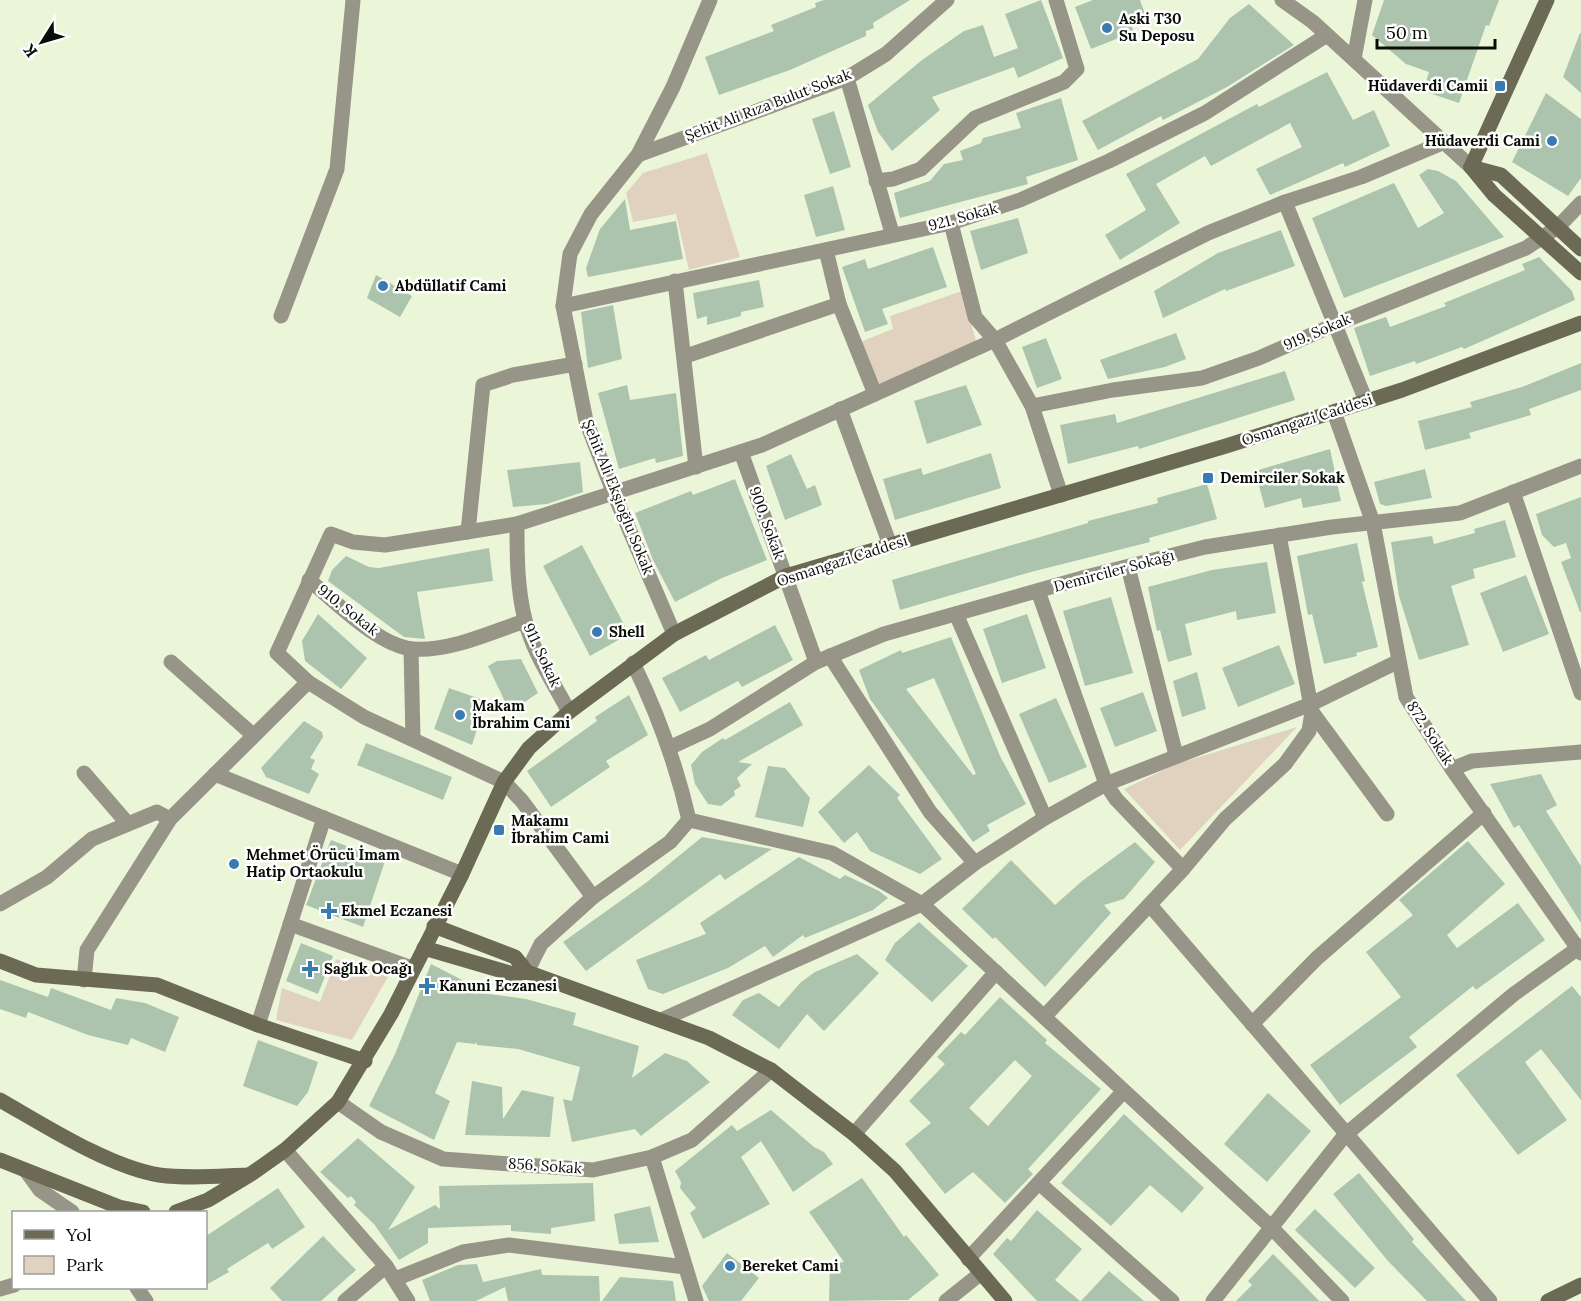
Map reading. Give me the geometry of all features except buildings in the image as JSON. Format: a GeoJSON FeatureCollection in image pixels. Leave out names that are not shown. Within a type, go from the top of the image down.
{"type":"FeatureCollection","features":[{"type":"Feature","properties":{"kind":"main road"},"geometry":{"type":"LineString","coordinates":[[1471,167],[1547,0]]}},
{"type":"Feature","properties":{"kind":"main road"},"geometry":{"type":"LineString","coordinates":[[1471,167],[1501,175],[1581,249]]}},
{"type":"Feature","properties":{"kind":"main road"},"geometry":{"type":"LineString","coordinates":[[1471,167],[1494,195],[1581,273]]}},
{"type":"Feature","properties":{"kind":"main road","name":"Osmangazi Caddesi"},"geometry":{"type":"LineString","coordinates":[[184,1211],[251,1174],[285,1150],[339,1102],[365,1061],[424,948],[462,874],[504,782],[529,748],[569,712],[674,634],[786,576],[1334,412],[1538,341],[1581,323]]}},
{"type":"Feature","properties":{"kind":"main road"},"geometry":{"type":"LineString","coordinates":[[434,926],[515,957],[527,972]]}},
{"type":"Feature","properties":{"kind":"main road"},"geometry":{"type":"LineString","coordinates":[[424,948],[513,974],[527,972],[710,1038],[771,1070],[854,1134],[909,1186],[980,1274],[1005,1301]]}},
{"type":"Feature","properties":{"kind":"main road"},"geometry":{"type":"LineString","coordinates":[[0,962],[36,975],[157,986],[258,1025],[365,1061]]}},
{"type":"Feature","properties":{"kind":"main road"},"geometry":{"type":"LineString","coordinates":[[0,1100],[87,1147],[135,1169],[168,1175],[251,1174]]}},
{"type":"Feature","properties":{"kind":"main road"},"geometry":{"type":"LineString","coordinates":[[0,1160],[119,1207],[138,1211]]}},
{"type":"Feature","properties":{"kind":"main road"},"geometry":{"type":"LineString","coordinates":[[1548,1301],[1581,1285]]}},
{"type":"Feature","properties":{"kind":"street"},"geometry":{"type":"LineString","coordinates":[[281,316],[338,169],[353,0]]}},
{"type":"Feature","properties":{"kind":"street","name":"Şehit Ali Ekşioğlu Sokak"},"geometry":{"type":"LineString","coordinates":[[674,634],[614,494],[586,421],[563,306],[570,254],[591,214],[638,154],[673,87],[710,0]]}},
{"type":"Feature","properties":{"kind":"street","name":"Şehit Ali Rıza Bulut Sokak"},"geometry":{"type":"LineString","coordinates":[[638,154],[847,78],[886,54],[946,0]]}},
{"type":"Feature","properties":{"kind":"street"},"geometry":{"type":"LineString","coordinates":[[876,181],[892,179],[921,169],[975,118],[1064,82],[1077,69],[1056,0]]}},
{"type":"Feature","properties":{"kind":"street"},"geometry":{"type":"LineString","coordinates":[[1282,0],[1327,35],[1442,143],[1471,167]]}},
{"type":"Feature","properties":{"kind":"street"},"geometry":{"type":"LineString","coordinates":[[1354,59],[1365,0]]}},
{"type":"Feature","properties":{"kind":"street","name":"921. Sokak"},"geometry":{"type":"LineString","coordinates":[[563,306],[826,250],[892,233],[951,223],[1020,200],[1110,161],[1205,113],[1327,35]]}},
{"type":"Feature","properties":{"kind":"street"},"geometry":{"type":"LineString","coordinates":[[847,78],[892,233]]}},
{"type":"Feature","properties":{"kind":"street"},"geometry":{"type":"LineString","coordinates":[[593,897],[522,801],[504,782],[364,717],[308,681],[277,653],[331,534],[354,542],[385,545],[517,524],[547,512],[614,494],[741,452],[995,340],[1208,233],[1285,202],[1361,177],[1442,143]]}},
{"type":"Feature","properties":{"kind":"street"},"geometry":{"type":"LineString","coordinates":[[1285,202],[1366,401]]}},
{"type":"Feature","properties":{"kind":"street","name":"919. Sokak"},"geometry":{"type":"LineString","coordinates":[[1032,406],[1113,390],[1202,378],[1259,358],[1336,324],[1526,248],[1558,227],[1581,203]]}},
{"type":"Feature","properties":{"kind":"street"},"geometry":{"type":"LineString","coordinates":[[951,223],[975,316],[995,340],[1032,406],[1061,495]]}},
{"type":"Feature","properties":{"kind":"street"},"geometry":{"type":"LineString","coordinates":[[826,250],[839,304],[875,394]]}},
{"type":"Feature","properties":{"kind":"street"},"geometry":{"type":"LineString","coordinates":[[675,281],[686,356],[696,467]]}},
{"type":"Feature","properties":{"kind":"street"},"geometry":{"type":"LineString","coordinates":[[686,356],[839,304]]}},
{"type":"Feature","properties":{"kind":"street"},"geometry":{"type":"LineString","coordinates":[[468,532],[483,385],[513,375],[575,364]]}},
{"type":"Feature","properties":{"kind":"street"},"geometry":{"type":"LineString","coordinates":[[840,409],[890,545]]}},
{"type":"Feature","properties":{"kind":"street","name":"872. Sokak"},"geometry":{"type":"LineString","coordinates":[[1334,412],[1373,523],[1406,697],[1452,769],[1580,949]]}},
{"type":"Feature","properties":{"kind":"street","name":"900. Sokak"},"geometry":{"type":"LineString","coordinates":[[741,452],[786,576],[823,659],[930,812],[975,863]]}},
{"type":"Feature","properties":{"kind":"street","name":"Demirciler Sokağı"},"geometry":{"type":"LineString","coordinates":[[671,747],[710,729],[823,659],[884,634],[1205,547],[1460,513],[1581,466]]}},
{"type":"Feature","properties":{"kind":"street"},"geometry":{"type":"LineString","coordinates":[[1513,492],[1581,693]]}},
{"type":"Feature","properties":{"kind":"street","name":"911. Sokak"},"geometry":{"type":"LineString","coordinates":[[517,524],[517,573],[525,621],[569,712]]}},
{"type":"Feature","properties":{"kind":"street"},"geometry":{"type":"LineString","coordinates":[[1044,1017],[1183,869],[1225,819],[1285,764],[1309,731],[1312,708],[1279,536]]}},
{"type":"Feature","properties":{"kind":"street"},"geometry":{"type":"LineString","coordinates":[[1128,567],[1176,754]]}},
{"type":"Feature","properties":{"kind":"street","name":"910. Sokak"},"geometry":{"type":"LineString","coordinates":[[309,580],[379,636],[411,649]]}},
{"type":"Feature","properties":{"kind":"street"},"geometry":{"type":"LineString","coordinates":[[1038,591],[1106,784],[1116,799],[1183,869]]}},
{"type":"Feature","properties":{"kind":"street"},"geometry":{"type":"LineString","coordinates":[[956,614],[1045,818]]}},
{"type":"Feature","properties":{"kind":"street"},"geometry":{"type":"LineString","coordinates":[[412,739],[411,649],[461,642],[525,621]]}},
{"type":"Feature","properties":{"kind":"street"},"geometry":{"type":"LineString","coordinates":[[661,1020],[922,904],[975,863],[1045,818],[1106,784],[1176,754],[1312,708],[1399,661]]}},
{"type":"Feature","properties":{"kind":"street"},"geometry":{"type":"LineString","coordinates":[[171,662],[254,735]]}},
{"type":"Feature","properties":{"kind":"street"},"geometry":{"type":"LineString","coordinates":[[633,663],[660,717],[671,747],[689,820]]}},
{"type":"Feature","properties":{"kind":"street"},"geometry":{"type":"LineString","coordinates":[[84,980],[87,950],[170,819],[308,681]]}},
{"type":"Feature","properties":{"kind":"street"},"geometry":{"type":"LineString","coordinates":[[1312,708],[1339,752],[1387,814]]}},
{"type":"Feature","properties":{"kind":"street"},"geometry":{"type":"LineString","coordinates":[[1452,769],[1472,761],[1581,752]]}},
{"type":"Feature","properties":{"kind":"street"},"geometry":{"type":"LineString","coordinates":[[84,772],[128,824]]}},
{"type":"Feature","properties":{"kind":"street"},"geometry":{"type":"LineString","coordinates":[[215,774],[462,874]]}},
{"type":"Feature","properties":{"kind":"street"},"geometry":{"type":"LineString","coordinates":[[0,904],[47,877],[92,838],[157,812],[170,819]]}},
{"type":"Feature","properties":{"kind":"street"},"geometry":{"type":"LineString","coordinates":[[1252,1024],[1317,958],[1484,813]]}},
{"type":"Feature","properties":{"kind":"street"},"geometry":{"type":"LineString","coordinates":[[258,1025],[324,818]]}},
{"type":"Feature","properties":{"kind":"street"},"geometry":{"type":"LineString","coordinates":[[527,972],[541,944],[593,897],[670,842],[689,820]]}},
{"type":"Feature","properties":{"kind":"street"},"geometry":{"type":"LineString","coordinates":[[689,820],[832,852],[922,904],[1270,1226],[1342,1301]]}},
{"type":"Feature","properties":{"kind":"street"},"geometry":{"type":"LineString","coordinates":[[1150,905],[1345,1135],[1490,1301]]}},
{"type":"Feature","properties":{"kind":"street"},"geometry":{"type":"LineString","coordinates":[[290,924],[412,968]]}},
{"type":"Feature","properties":{"kind":"street"},"geometry":{"type":"LineString","coordinates":[[1213,1301],[1270,1226],[1345,1135],[1514,994],[1580,949]]}},
{"type":"Feature","properties":{"kind":"street"},"geometry":{"type":"LineString","coordinates":[[854,1134],[996,972]]}},
{"type":"Feature","properties":{"kind":"street","name":"856. Sokak"},"geometry":{"type":"LineString","coordinates":[[339,1102],[381,1132],[443,1159],[593,1170],[652,1157],[692,1140],[771,1070]]}},
{"type":"Feature","properties":{"kind":"street"},"geometry":{"type":"LineString","coordinates":[[968,1259],[1124,1092]]}},
{"type":"Feature","properties":{"kind":"street"},"geometry":{"type":"LineString","coordinates":[[285,1150],[386,1266],[408,1301]]}},
{"type":"Feature","properties":{"kind":"street"},"geometry":{"type":"LineString","coordinates":[[652,1157],[696,1301]]}},
{"type":"Feature","properties":{"kind":"street"},"geometry":{"type":"LineString","coordinates":[[27,1172],[40,1190],[71,1211]]}},
{"type":"Feature","properties":{"kind":"street"},"geometry":{"type":"LineString","coordinates":[[1039,1183],[1172,1301]]}},
{"type":"Feature","properties":{"kind":"street"},"geometry":{"type":"LineString","coordinates":[[395,1279],[463,1252],[509,1245],[684,1267]]}},
{"type":"Feature","properties":{"kind":"street"},"geometry":{"type":"LineString","coordinates":[[345,1301],[386,1266]]}},
{"type":"Feature","properties":{"kind":"street"},"geometry":{"type":"LineString","coordinates":[[946,1301],[980,1274]]}},
{"type":"Feature","properties":{"kind":"green space"},"geometry":{"type":"Polygon","coordinates":[[[707,153],[740,257],[689,270],[676,214],[633,222],[626,193],[643,173],[707,153]]]}},
{"type":"Feature","properties":{"kind":"green space"},"geometry":{"type":"Polygon","coordinates":[[[962,291],[976,341],[878,387],[860,342],[893,329],[890,316],[962,291]]]}},
{"type":"Feature","properties":{"kind":"green space"},"geometry":{"type":"Polygon","coordinates":[[[1297,727],[1180,850],[1124,789],[1176,764],[1297,727]]]}},
{"type":"Feature","properties":{"kind":"green space"},"geometry":{"type":"Polygon","coordinates":[[[336,959],[389,975],[352,1040],[276,1020],[282,988],[320,1002],[336,959]]]}},
{"type":"Feature","properties":{"kind":"place","name":"Aski T30 Su Deposu"},"geometry":{"type":"Point","coordinates":[1107,28]}},
{"type":"Feature","properties":{"kind":"place","name":"Hüdaverdi Camii"},"geometry":{"type":"Point","coordinates":[1500,86]}},
{"type":"Feature","properties":{"kind":"place","name":"Hüdaverdi Cami"},"geometry":{"type":"Point","coordinates":[1552,141]}},
{"type":"Feature","properties":{"kind":"place","name":"Abdüllatif Cami"},"geometry":{"type":"Point","coordinates":[383,286]}},
{"type":"Feature","properties":{"kind":"place","name":"Demirciler Sokak"},"geometry":{"type":"Point","coordinates":[1208,478]}},
{"type":"Feature","properties":{"kind":"place","name":"Shell"},"geometry":{"type":"Point","coordinates":[597,632]}},
{"type":"Feature","properties":{"kind":"place","name":"Makam İbrahim Cami"},"geometry":{"type":"Point","coordinates":[460,715]}},
{"type":"Feature","properties":{"kind":"place","name":"Makamı İbrahim Cami"},"geometry":{"type":"Point","coordinates":[499,830]}},
{"type":"Feature","properties":{"kind":"place","name":"Mehmet Örücü İmam Hatip Ortaokulu"},"geometry":{"type":"Point","coordinates":[234,864]}},
{"type":"Feature","properties":{"kind":"place","name":"Ekmel Eczanesi"},"geometry":{"type":"Point","coordinates":[329,911]}},
{"type":"Feature","properties":{"kind":"place","name":"Sağlık Ocağı"},"geometry":{"type":"Point","coordinates":[310,969]}},
{"type":"Feature","properties":{"kind":"place","name":"Kanuni Eczanesi"},"geometry":{"type":"Point","coordinates":[427,986]}},
{"type":"Feature","properties":{"kind":"place","name":"Bereket Cami"},"geometry":{"type":"Point","coordinates":[730,1266]}}]}
